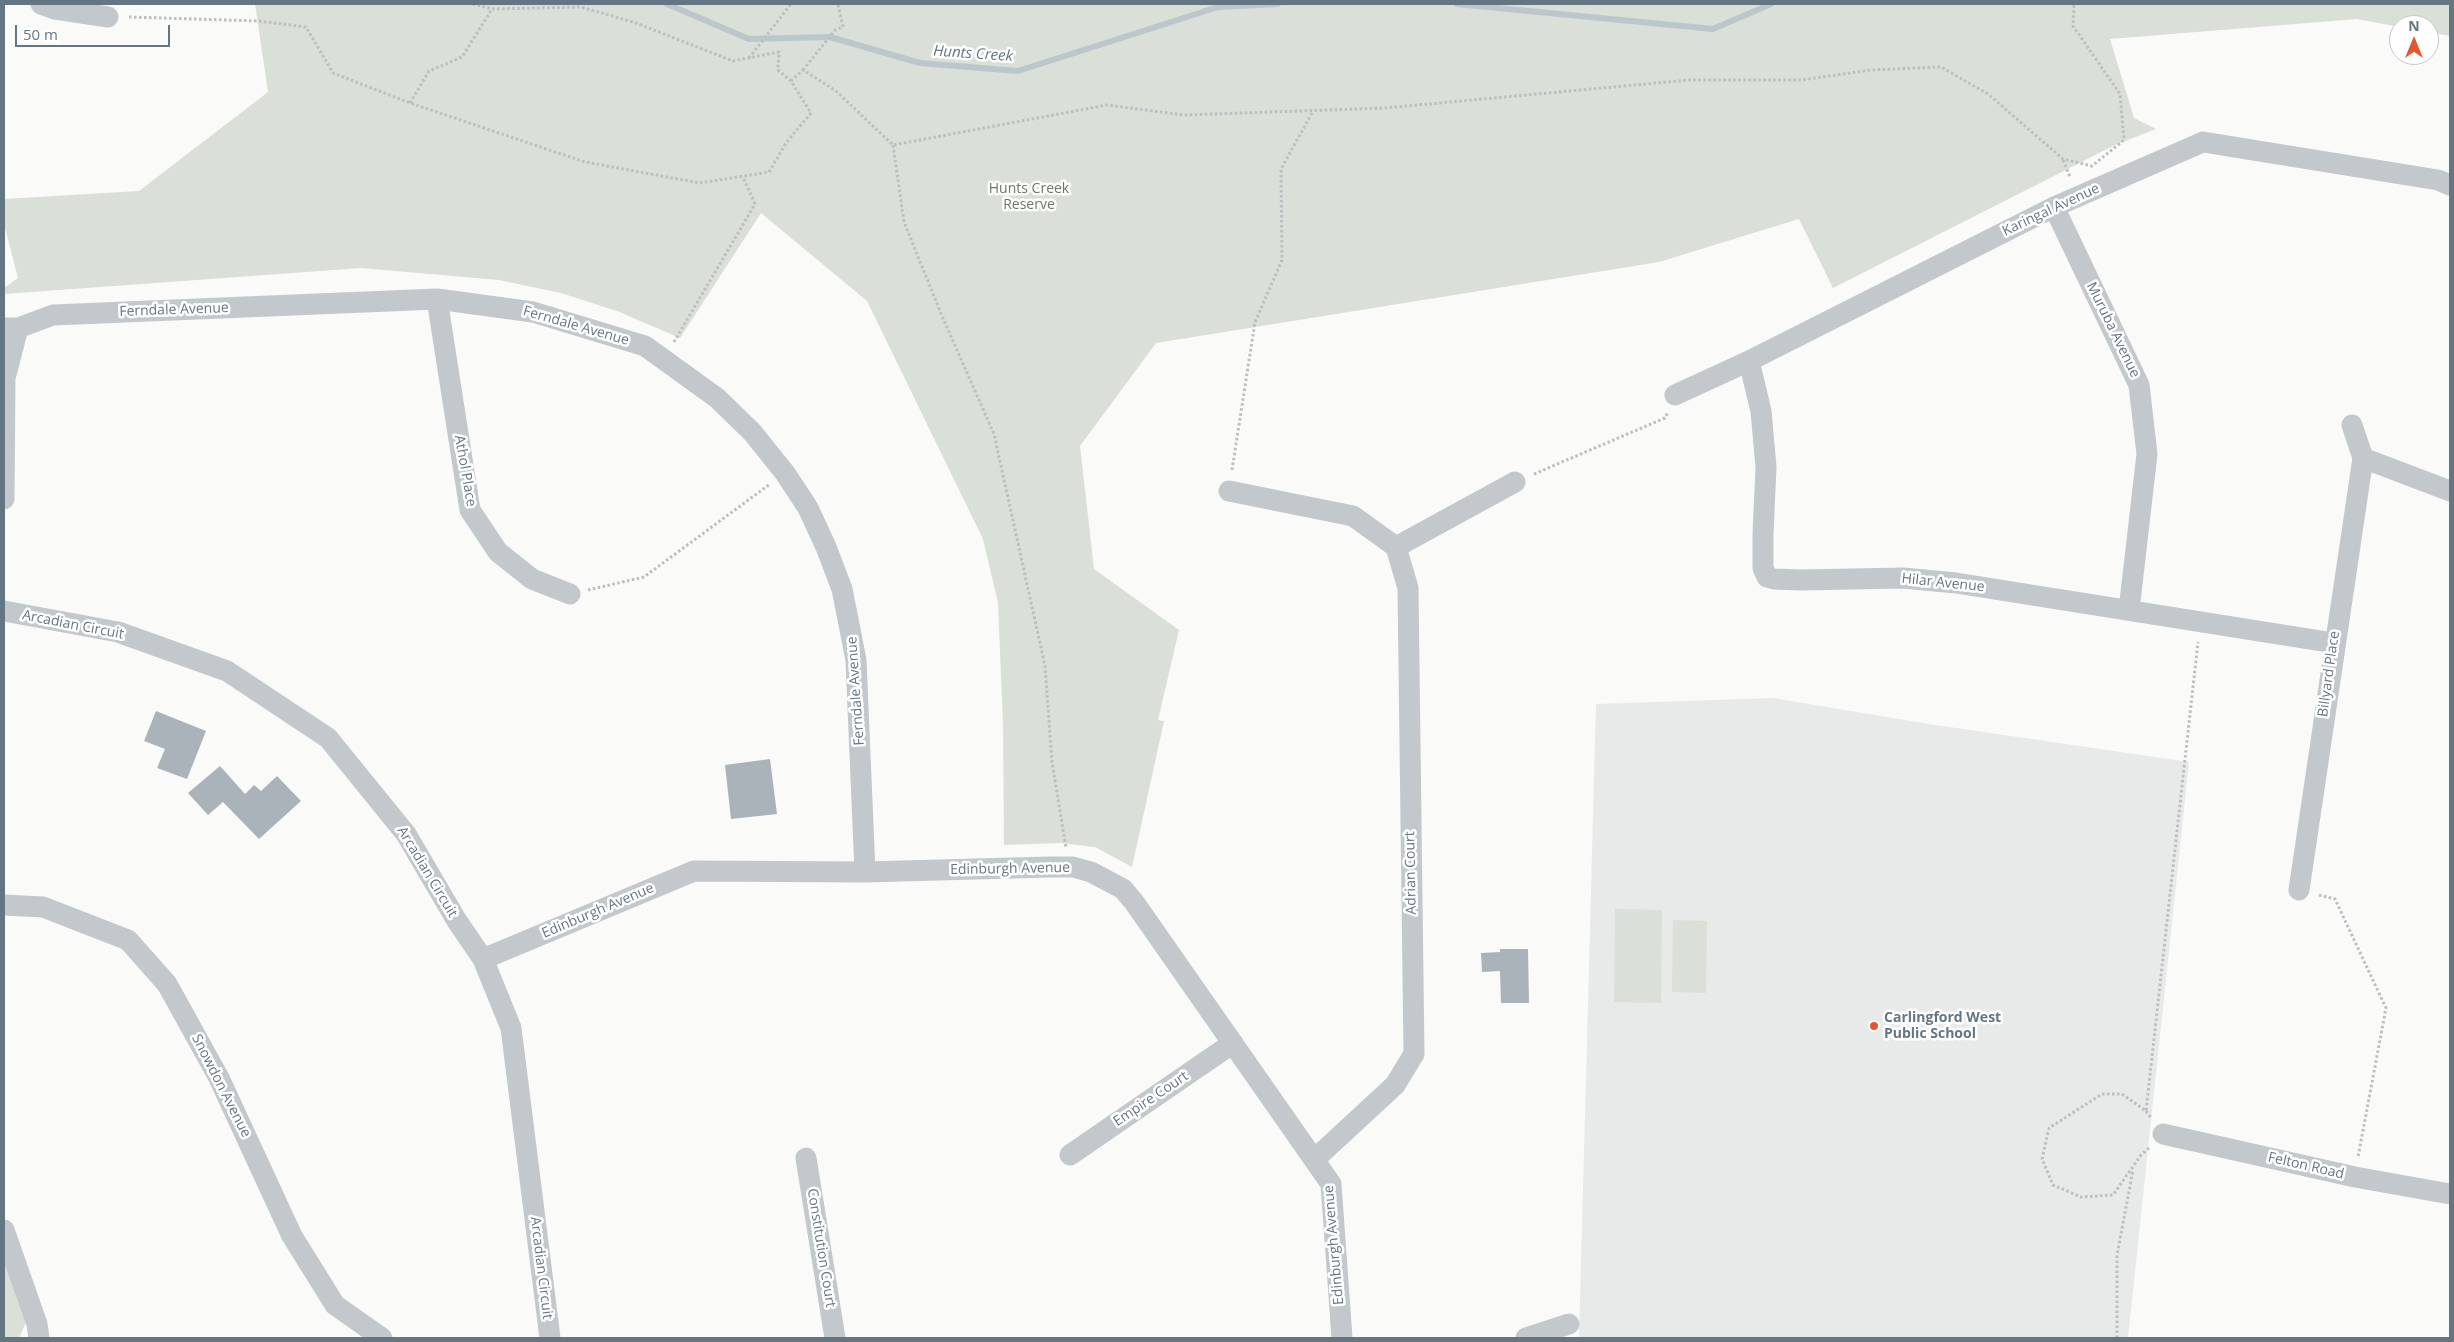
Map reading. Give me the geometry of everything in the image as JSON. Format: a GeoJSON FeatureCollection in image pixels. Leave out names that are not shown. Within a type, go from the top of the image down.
{"type":"FeatureCollection","features":[{"type":"Feature","properties":{"kind":"street"},"geometry":{"type":"LineString","coordinates":[[41,4],[55,9],[108,16]]}},
{"type":"Feature","properties":{"kind":"street","name":"Karingal Avenue"},"geometry":{"type":"LineString","coordinates":[[1675,395],[1749,361],[2054,207],[2204,142],[2438,180],[2450,185]]}},
{"type":"Feature","properties":{"kind":"street","name":"Muruba Avenue"},"geometry":{"type":"LineString","coordinates":[[2054,207],[2139,385],[2147,454],[2128,610]]}},
{"type":"Feature","properties":{"kind":"street","name":"Ferndale Avenue"},"geometry":{"type":"LineString","coordinates":[[4,499],[5,378],[11,328],[53,316],[437,299],[534,312],[645,346],[716,398],[752,432],[785,473],[808,508],[826,547],[842,589],[856,660],[865,872]]}},
{"type":"Feature","properties":{"kind":"street","name":"Athol Place"},"geometry":{"type":"LineString","coordinates":[[437,299],[470,510],[498,552],[532,579],[570,594]]}},
{"type":"Feature","properties":{"kind":"street","name":"Hilar Avenue"},"geometry":{"type":"LineString","coordinates":[[1749,361],[1761,411],[1766,467],[1763,534],[1763,568],[1766,577],[1774,579],[1903,578],[1929,580],[2334,643]]}},
{"type":"Feature","properties":{"kind":"street"},"geometry":{"type":"LineString","coordinates":[[2352,425],[2363,458],[2450,491]]}},
{"type":"Feature","properties":{"kind":"street","name":"Billyard Place"},"geometry":{"type":"LineString","coordinates":[[2299,890],[2334,643],[2363,458]]}},
{"type":"Feature","properties":{"kind":"street"},"geometry":{"type":"LineString","coordinates":[[1229,491],[1354,516],[1396,547],[1515,482]]}},
{"type":"Feature","properties":{"kind":"street","name":"Adrian Court"},"geometry":{"type":"LineString","coordinates":[[1315,1159],[1395,1085],[1414,1054],[1408,588],[1396,547]]}},
{"type":"Feature","properties":{"kind":"street","name":"Arcadian Circuit"},"geometry":{"type":"LineString","coordinates":[[4,611],[118,632],[227,671],[328,738],[406,834],[457,921],[483,959],[511,1028],[550,1338]]}},
{"type":"Feature","properties":{"kind":"street","name":"Edinburgh Avenue"},"geometry":{"type":"LineString","coordinates":[[483,959],[694,871],[865,872],[1068,867],[1092,872],[1124,890],[1134,902],[1331,1184],[1342,1338]]}},
{"type":"Feature","properties":{"kind":"street","name":"Snowdon Avenue"},"geometry":{"type":"LineString","coordinates":[[4,905],[43,907],[128,940],[167,984],[219,1078],[292,1236],[335,1305],[382,1338]]}},
{"type":"Feature","properties":{"kind":"street","name":"Empire Court"},"geometry":{"type":"LineString","coordinates":[[1070,1155],[1233,1043]]}},
{"type":"Feature","properties":{"kind":"street","name":"Felton Road"},"geometry":{"type":"LineString","coordinates":[[2163,1134],[2354,1177],[2450,1194]]}},
{"type":"Feature","properties":{"kind":"street","name":"Constitution Court"},"geometry":{"type":"LineString","coordinates":[[806,1158],[835,1338]]}},
{"type":"Feature","properties":{"kind":"street"},"geometry":{"type":"LineString","coordinates":[[4,1230],[37,1324],[39,1338]]}},
{"type":"Feature","properties":{"kind":"street"},"geometry":{"type":"LineString","coordinates":[[1526,1338],[1569,1324]]}},
{"type":"Feature","properties":{"kind":"path"},"geometry":{"type":"LineString","coordinates":[[108,16],[259,21],[306,27],[334,73],[410,103],[585,162],[700,183],[769,172],[786,142],[811,112],[792,81],[778,70],[779,52],[733,61],[636,23],[581,6],[492,9],[473,4]]}},
{"type":"Feature","properties":{"kind":"path"},"geometry":{"type":"LineString","coordinates":[[748,58],[791,4]]}},
{"type":"Feature","properties":{"kind":"path"},"geometry":{"type":"LineString","coordinates":[[792,81],[835,30],[843,27],[838,4]]}},
{"type":"Feature","properties":{"kind":"path"},"geometry":{"type":"LineString","coordinates":[[894,145],[1107,105],[1184,115],[1385,108],[1689,80],[1801,80],[1871,70],[1941,67],[1988,94],[2062,159],[2092,166],[2124,140],[2120,94],[2073,26],[2074,4]]}},
{"type":"Feature","properties":{"kind":"path"},"geometry":{"type":"LineString","coordinates":[[410,103],[429,71],[462,57],[492,9]]}},
{"type":"Feature","properties":{"kind":"path"},"geometry":{"type":"LineString","coordinates":[[803,70],[836,92],[894,145],[904,222],[942,316],[994,434],[1045,666],[1052,762],[1064,827],[1068,867]]}},
{"type":"Feature","properties":{"kind":"path"},"geometry":{"type":"LineString","coordinates":[[1229,491],[1255,322],[1282,260],[1281,170],[1313,111]]}},
{"type":"Feature","properties":{"kind":"path"},"geometry":{"type":"LineString","coordinates":[[664,360],[755,204],[743,177]]}},
{"type":"Feature","properties":{"kind":"path"},"geometry":{"type":"LineString","coordinates":[[1515,482],[1665,418],[1675,395]]}},
{"type":"Feature","properties":{"kind":"path"},"geometry":{"type":"LineString","coordinates":[[570,594],[644,577],[785,473]]}},
{"type":"Feature","properties":{"kind":"path"},"geometry":{"type":"LineString","coordinates":[[2163,1134],[2141,1155],[2113,1195],[2081,1197],[2053,1185],[2042,1159],[2049,1128],[2102,1094],[2122,1094],[2146,1111],[2200,621]]}},
{"type":"Feature","properties":{"kind":"path"},"geometry":{"type":"LineString","coordinates":[[2299,890],[2336,899],[2386,1008],[2354,1177]]}},
{"type":"Feature","properties":{"kind":"path"},"geometry":{"type":"LineString","coordinates":[[2117,1338],[2117,1255],[2133,1169]]}},
{"type":"Feature","properties":{"kind":"shaded area","name":"Carlingford West Public School"},"geometry":{"type":"Polygon","coordinates":[[[1773,698],[1929,724],[2189,762],[2128,1338],[1579,1338],[1596,704],[1773,698]]]}},
{"type":"Feature","properties":{"kind":"green space","name":"Hunts Creek Reserve"},"geometry":{"type":"Polygon","coordinates":[[[255,4],[2450,4],[2450,36],[2439,34],[2439,15],[2389,15],[2389,25],[2357,19],[2110,39],[2134,118],[2156,129],[2115,145],[1833,288],[1799,219],[1659,262],[1156,343],[1080,446],[1094,569],[1179,630],[1158,720],[1164,721],[1132,867],[1095,847],[1060,843],[1004,845],[1003,724],[998,603],[983,539],[867,301],[761,213],[680,338],[617,311],[561,293],[499,280],[361,268],[4,294],[4,288],[18,278],[4,224],[4,199],[139,191],[268,92],[255,4]]]}},
{"type":"Feature","properties":{"kind":"green space"},"geometry":{"type":"Polygon","coordinates":[[[1615,909],[1662,910],[1661,1003],[1614,1002],[1615,909]]]}},
{"type":"Feature","properties":{"kind":"green space"},"geometry":{"type":"Polygon","coordinates":[[[1673,920],[1707,921],[1706,993],[1672,992],[1673,920]]]}},
{"type":"Feature","properties":{"kind":"green space"},"geometry":{"type":"Polygon","coordinates":[[[4,1256],[27,1320],[19,1338],[4,1338],[4,1256]]]}},
{"type":"Feature","properties":{"kind":"building"},"geometry":{"type":"Polygon","coordinates":[[[156,711],[206,731],[187,779],[157,768],[165,749],[144,741],[156,711]]]}},
{"type":"Feature","properties":{"kind":"building"},"geometry":{"type":"Polygon","coordinates":[[[770,759],[777,814],[731,819],[725,765],[770,759]]]}},
{"type":"Feature","properties":{"kind":"building"},"geometry":{"type":"Polygon","coordinates":[[[220,766],[245,794],[254,785],[261,791],[277,776],[301,801],[259,839],[223,802],[208,815],[188,793],[220,766]]]}},
{"type":"Feature","properties":{"kind":"building"},"geometry":{"type":"Polygon","coordinates":[[[1500,949],[1528,949],[1529,1003],[1501,1003],[1500,971],[1482,972],[1481,953],[1500,952],[1500,949]]]}},
{"type":"Feature","properties":{"kind":"waterway","name":"Hunts Creek"},"geometry":{"type":"LineString","coordinates":[[667,4],[749,39],[830,37],[920,63],[1018,71],[1218,7],[1278,4]]}},
{"type":"Feature","properties":{"kind":"waterway","name":"Hunts Creek"},"geometry":{"type":"LineString","coordinates":[[1457,4],[1713,29],[1771,4]]}},
{"type":"Feature","properties":{"kind":"place","name":"Carlingford West Public School"},"geometry":{"type":"Point","coordinates":[1874,1026]}}]}
